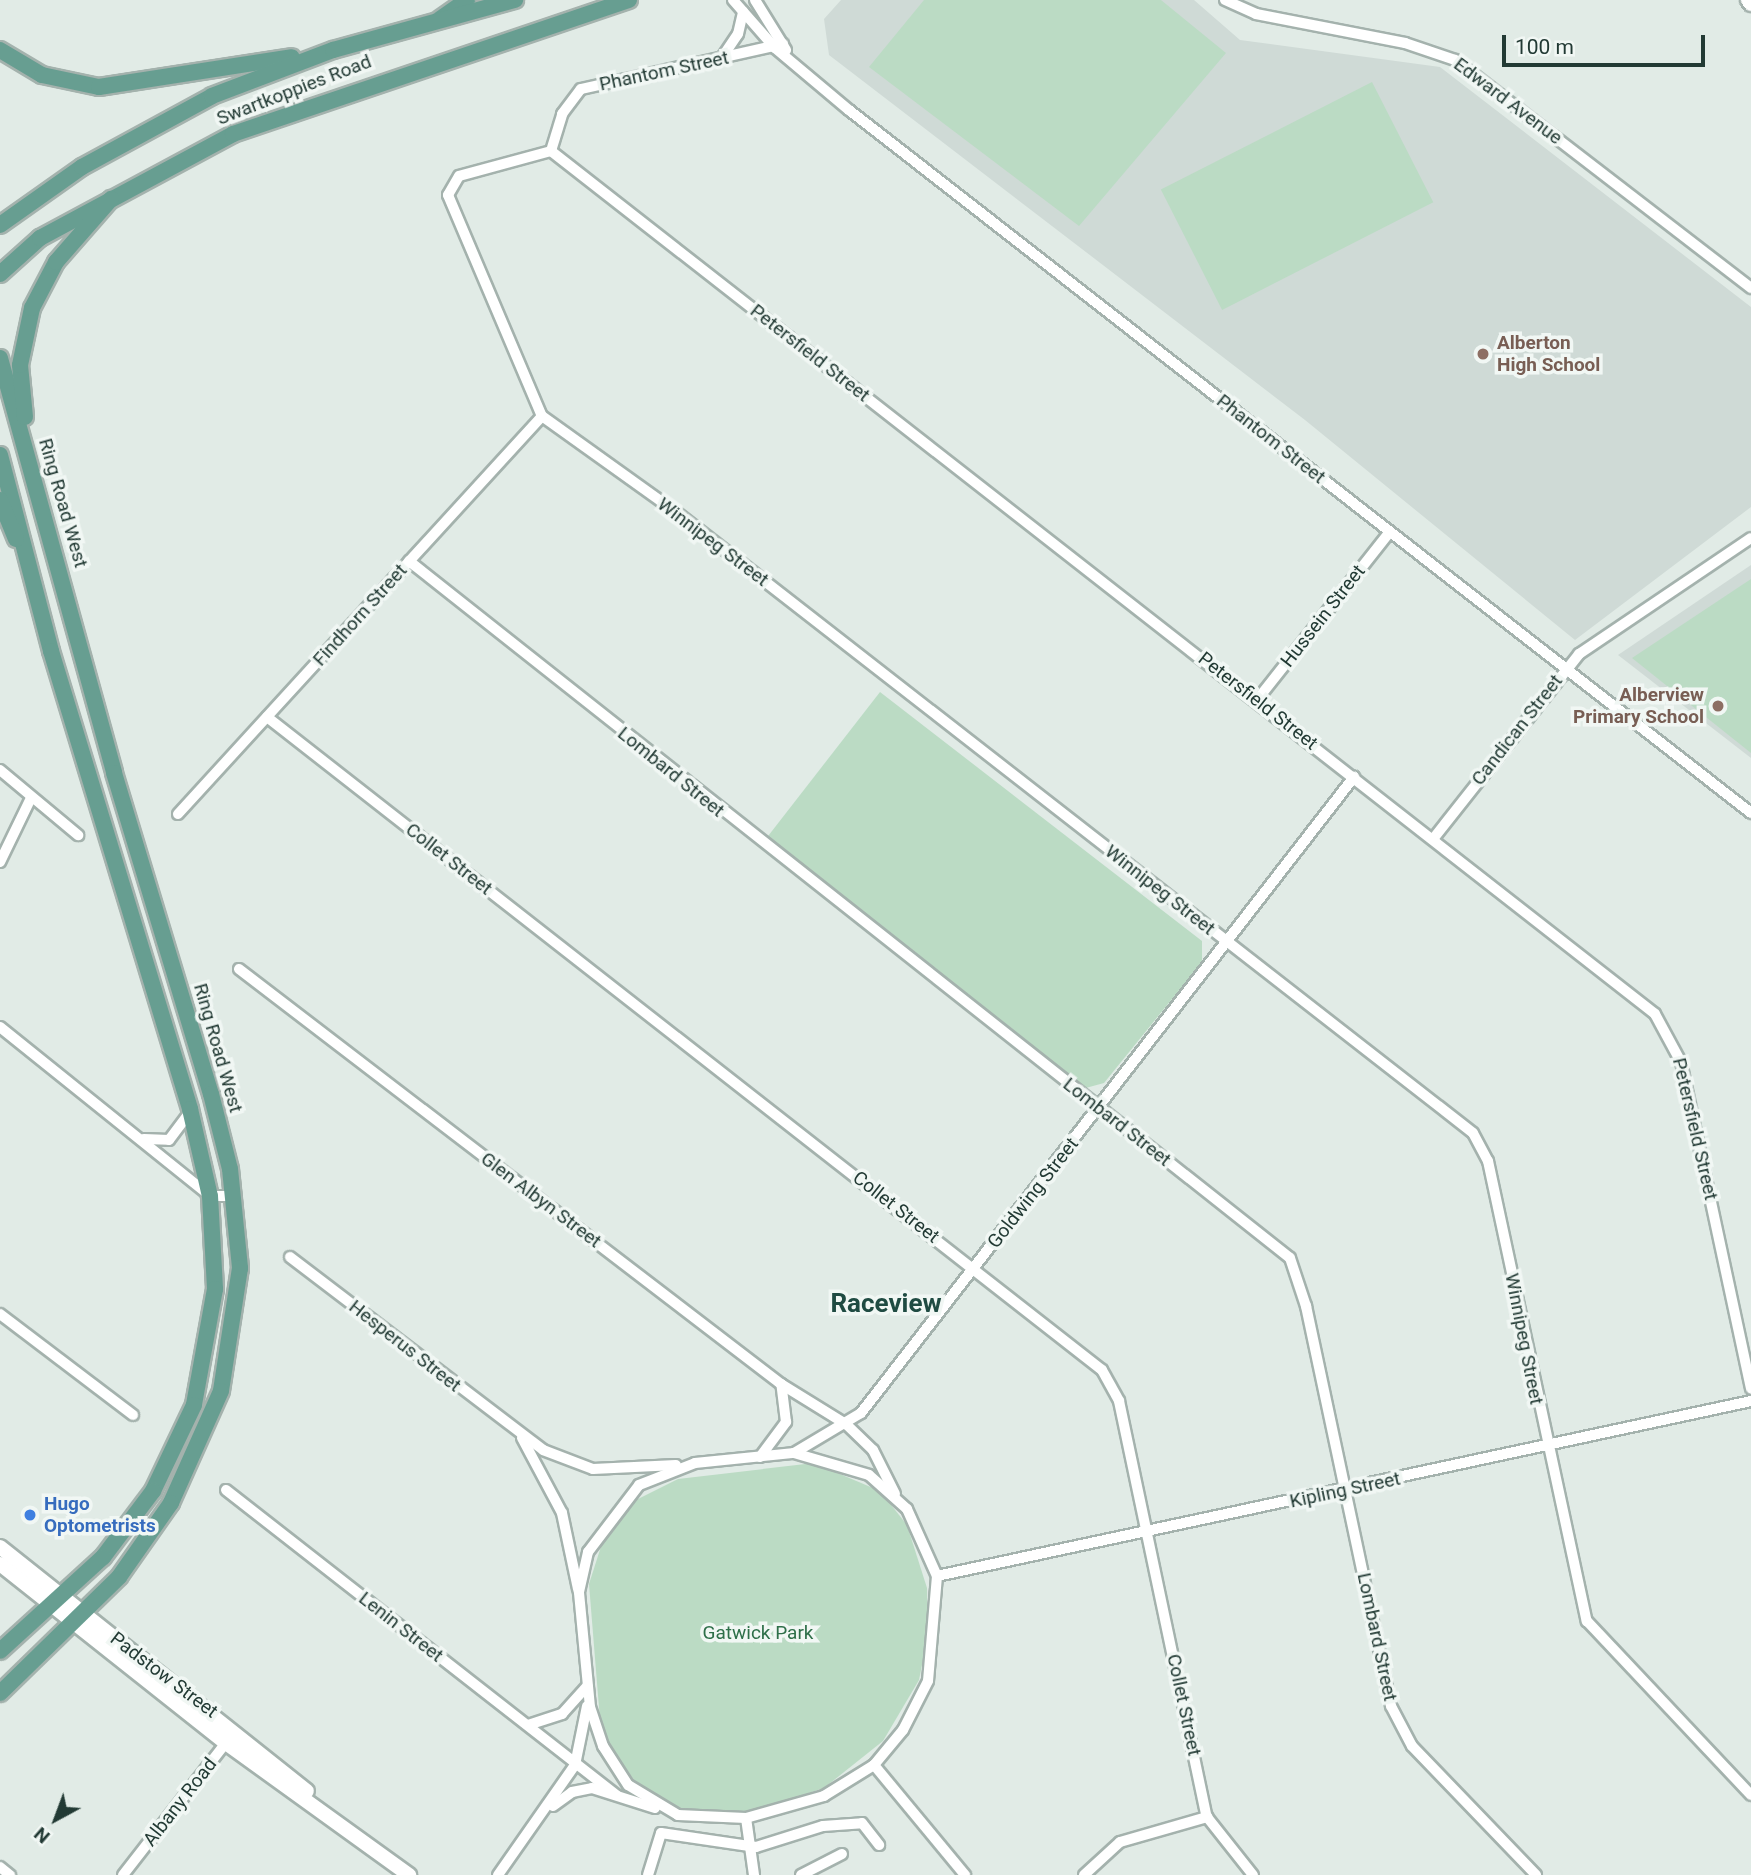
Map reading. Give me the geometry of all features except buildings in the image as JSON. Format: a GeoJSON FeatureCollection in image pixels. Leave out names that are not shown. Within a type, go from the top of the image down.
{"type":"FeatureCollection","features":[{"type":"Feature","properties":{"kind":"main road"},"geometry":{"type":"LineString","coordinates":[[412,32],[467,0]]}},
{"type":"Feature","properties":{"kind":"main road","name":"Swartkoppies Road"},"geometry":{"type":"LineString","coordinates":[[0,225],[146,129],[212,96],[333,50],[412,32],[515,0]]}},
{"type":"Feature","properties":{"kind":"main road","name":"Swartkoppies Road"},"geometry":{"type":"LineString","coordinates":[[0,274],[40,238],[115,194],[233,134],[629,0]]}},
{"type":"Feature","properties":{"kind":"main road"},"geometry":{"type":"LineString","coordinates":[[0,50],[42,75],[99,87],[333,50]]}},
{"type":"Feature","properties":{"kind":"main road"},"geometry":{"type":"LineString","coordinates":[[31,466],[20,365],[23,333],[43,281],[115,194]]}},
{"type":"Feature","properties":{"kind":"main road","name":"Ring Road West"},"geometry":{"type":"LineString","coordinates":[[0,358],[114,773],[211,1094],[233,1196],[240,1268],[235,1316],[208,1428],[144,1545],[79,1618],[0,1693]]}},
{"type":"Feature","properties":{"kind":"main road"},"geometry":{"type":"LineString","coordinates":[[0,454],[190,1109],[210,1196],[215,1289],[194,1405],[129,1525],[56,1602],[0,1651]]}},
{"type":"Feature","properties":{"kind":"main road"},"geometry":{"type":"LineString","coordinates":[[0,500],[32,569]]}},
{"type":"Feature","properties":{"kind":"street","name":"Phantom Street"},"geometry":{"type":"LineString","coordinates":[[733,0],[793,62],[1390,533],[1751,813]]}},
{"type":"Feature","properties":{"kind":"street","name":"Phantom Street"},"geometry":{"type":"LineString","coordinates":[[755,0],[779,46]]}},
{"type":"Feature","properties":{"kind":"street","name":"Edward Avenue"},"geometry":{"type":"LineString","coordinates":[[1225,0],[1256,15],[1405,43],[1455,60],[1751,288]]}},
{"type":"Feature","properties":{"kind":"street"},"geometry":{"type":"LineString","coordinates":[[721,59],[738,34],[743,12]]}},
{"type":"Feature","properties":{"kind":"street","name":"Phantom Street"},"geometry":{"type":"LineString","coordinates":[[551,151],[562,114],[581,89],[779,46]]}},
{"type":"Feature","properties":{"kind":"street"},"geometry":{"type":"LineString","coordinates":[[542,416],[448,195],[459,176],[551,151]]}},
{"type":"Feature","properties":{"kind":"street","name":"Petersfield Street"},"geometry":{"type":"LineString","coordinates":[[551,151],[1641,1000],[1670,1033],[1696,1123],[1751,1389]]}},
{"type":"Feature","properties":{"kind":"street","name":"Findhorn Street"},"geometry":{"type":"LineString","coordinates":[[178,814],[542,416]]}},
{"type":"Feature","properties":{"kind":"street","name":"Winnipeg Street"},"geometry":{"type":"LineString","coordinates":[[542,416],[676,512],[1228,943],[1482,1146],[1546,1447],[1587,1621],[1751,1795]]}},
{"type":"Feature","properties":{"kind":"street","name":"Hussein Street"},"geometry":{"type":"LineString","coordinates":[[1257,700],[1390,533]]}},
{"type":"Feature","properties":{"kind":"street","name":"Candican Street"},"geometry":{"type":"LineString","coordinates":[[1433,839],[1565,669],[1751,538]]}},
{"type":"Feature","properties":{"kind":"street","name":"Lombard Street"},"geometry":{"type":"LineString","coordinates":[[409,561],[1290,1258],[1347,1490],[1400,1726],[1419,1755],[1536,1875]]}},
{"type":"Feature","properties":{"kind":"street","name":"Collet Street"},"geometry":{"type":"LineString","coordinates":[[267,717],[975,1269],[1114,1385],[1149,1532],[1207,1817],[1253,1875]]}},
{"type":"Feature","properties":{"kind":"street"},"geometry":{"type":"LineString","coordinates":[[0,770],[78,835]]}},
{"type":"Feature","properties":{"kind":"street","name":"Goldwing Street"},"geometry":{"type":"LineString","coordinates":[[794,1453],[847,1425],[975,1269],[1353,777]]}},
{"type":"Feature","properties":{"kind":"street"},"geometry":{"type":"LineString","coordinates":[[0,862],[31,798]]}},
{"type":"Feature","properties":{"kind":"street","name":"Glen Albyn Street"},"geometry":{"type":"LineString","coordinates":[[239,969],[781,1384],[847,1425],[873,1450],[895,1494]]}},
{"type":"Feature","properties":{"kind":"street"},"geometry":{"type":"LineString","coordinates":[[0,1027],[210,1196],[233,1196]]}},
{"type":"Feature","properties":{"kind":"street"},"geometry":{"type":"LineString","coordinates":[[141,1138],[169,1140],[183,1130],[190,1109]]}},
{"type":"Feature","properties":{"kind":"street","name":"Hesperus Street"},"geometry":{"type":"LineString","coordinates":[[290,1257],[520,1436],[593,1469],[695,1463]]}},
{"type":"Feature","properties":{"kind":"street"},"geometry":{"type":"LineString","coordinates":[[0,1314],[133,1415]]}},
{"type":"Feature","properties":{"kind":"street"},"geometry":{"type":"LineString","coordinates":[[760,1457],[786,1422],[781,1384]]}},
{"type":"Feature","properties":{"kind":"street","name":"Kipling Street"},"geometry":{"type":"LineString","coordinates":[[937,1576],[1751,1401]]}},
{"type":"Feature","properties":{"kind":"street","name":"Hesperus Street"},"geometry":{"type":"LineString","coordinates":[[520,1436],[562,1513],[579,1592]]}},
{"type":"Feature","properties":{"kind":"street"},"geometry":{"type":"LineString","coordinates":[[550,1808],[580,1789],[617,1796],[678,1815],[746,1818],[824,1796],[874,1765],[903,1730],[928,1681],[937,1576],[923,1536],[895,1494],[851,1466],[794,1453],[695,1463],[639,1485],[616,1508],[588,1552],[579,1592],[587,1691],[603,1745],[628,1785],[678,1815]]}},
{"type":"Feature","properties":{"kind":"street","name":"Lenin Street"},"geometry":{"type":"LineString","coordinates":[[226,1490],[617,1796]]}},
{"type":"Feature","properties":{"kind":"street","name":"Padstow Street"},"geometry":{"type":"LineString","coordinates":[[0,1547],[56,1602]]}},
{"type":"Feature","properties":{"kind":"street","name":"Padstow Street"},"geometry":{"type":"LineString","coordinates":[[1,1567],[56,1602],[236,1730],[323,1807],[409,1875]]}},
{"type":"Feature","properties":{"kind":"street","name":"Padstow Street"},"geometry":{"type":"LineString","coordinates":[[79,1618],[226,1742],[323,1807]]}},
{"type":"Feature","properties":{"kind":"street"},"geometry":{"type":"LineString","coordinates":[[528,1725],[562,1714],[587,1691]]}},
{"type":"Feature","properties":{"kind":"street"},"geometry":{"type":"LineString","coordinates":[[498,1875],[550,1808],[575,1765],[587,1691]]}},
{"type":"Feature","properties":{"kind":"street","name":"Albany Road"},"geometry":{"type":"LineString","coordinates":[[123,1875],[236,1730]]}},
{"type":"Feature","properties":{"kind":"street"},"geometry":{"type":"LineString","coordinates":[[874,1765],[965,1875]]}},
{"type":"Feature","properties":{"kind":"street"},"geometry":{"type":"LineString","coordinates":[[1084,1875],[1120,1842],[1207,1817]]}},
{"type":"Feature","properties":{"kind":"street"},"geometry":{"type":"LineString","coordinates":[[746,1818],[754,1875]]}},
{"type":"Feature","properties":{"kind":"street"},"geometry":{"type":"LineString","coordinates":[[648,1875],[661,1833],[750,1847],[823,1826],[862,1823],[879,1845]]}},
{"type":"Feature","properties":{"kind":"street"},"geometry":{"type":"LineString","coordinates":[[801,1875],[842,1854]]}},
{"type":"Feature","properties":{"kind":"street"},"geometry":{"type":"LineString","coordinates":[[0,1867],[10,1875]]}},
{"type":"Feature","properties":{"kind":"shaded area","name":"Alberton High School"},"geometry":{"type":"Polygon","coordinates":[[[841,0],[1194,0],[1240,40],[1440,67],[1751,307],[1751,507],[1575,640],[1305,420],[829,55],[824,19],[841,0]]]}},
{"type":"Feature","properties":{"kind":"shaded area","name":"Alberview Primary School"},"geometry":{"type":"Polygon","coordinates":[[[1751,565],[1751,758],[1618,655],[1751,565]]]}},
{"type":"Feature","properties":{"kind":"green space"},"geometry":{"type":"Polygon","coordinates":[[[924,0],[1161,0],[1226,53],[1079,226],[869,67],[924,0]]]}},
{"type":"Feature","properties":{"kind":"green space"},"geometry":{"type":"Polygon","coordinates":[[[1372,82],[1433,202],[1222,310],[1161,190],[1372,82]]]}},
{"type":"Feature","properties":{"kind":"green space","name":"Alberview Primary School"},"geometry":{"type":"Polygon","coordinates":[[[1751,579],[1751,753],[1632,658],[1751,579]]]}},
{"type":"Feature","properties":{"kind":"green space"},"geometry":{"type":"Polygon","coordinates":[[[880,692],[1202,941],[1202,962],[1104,1083],[1082,1089],[765,840],[880,692]]]}},
{"type":"Feature","properties":{"kind":"green space","name":"Gatwick Park"},"geometry":{"type":"Polygon","coordinates":[[[814,1463],[880,1491],[907,1525],[927,1588],[928,1635],[919,1680],[883,1741],[824,1788],[757,1810],[715,1815],[681,1810],[636,1783],[613,1752],[600,1720],[589,1584],[605,1534],[632,1502],[678,1479],[814,1463]]]}},
{"type":"Feature","properties":{"kind":"place","name":"Alberton High School"},"geometry":{"type":"Point","coordinates":[1483,354]}},
{"type":"Feature","properties":{"kind":"place","name":"Alberview Primary School"},"geometry":{"type":"Point","coordinates":[1718,706]}},
{"type":"Feature","properties":{"kind":"place","name":"Hugo Optometrists"},"geometry":{"type":"Point","coordinates":[30,1515]}},
{"type":"Feature","properties":{"kind":"district","name":"Raceview"},"geometry":{"type":"Point","coordinates":[886,1304]}}]}
